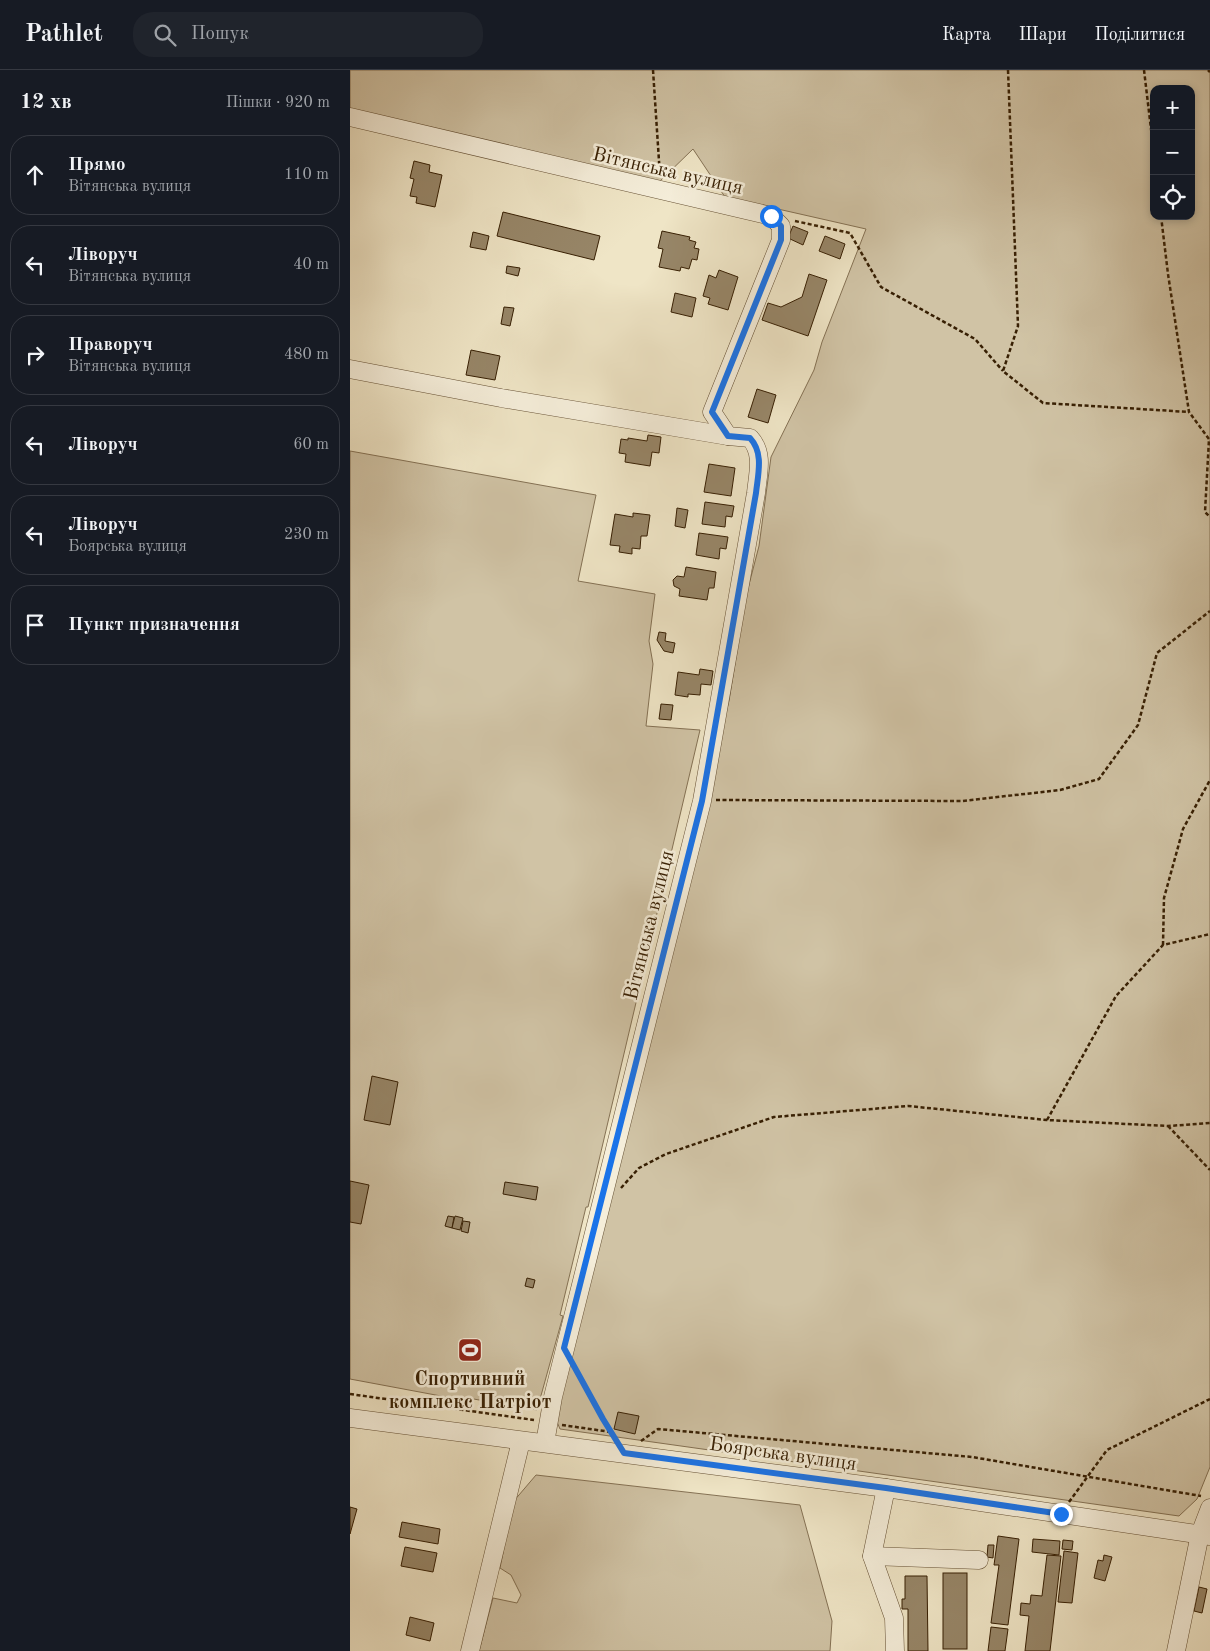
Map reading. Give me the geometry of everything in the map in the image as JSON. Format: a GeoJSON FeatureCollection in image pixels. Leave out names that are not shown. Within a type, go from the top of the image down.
{"type":"FeatureCollection","features":[{"type":"Feature","properties":{"kind":"street","name":"Вітянська вулиця"},"geometry":{"type":"LineString","coordinates":[[350,117],[771,216]]}},
{"type":"Feature","properties":{"kind":"street"},"geometry":{"type":"LineString","coordinates":[[728,436],[712,412],[781,240],[781,226],[771,216]]}},
{"type":"Feature","properties":{"kind":"street","name":"Вітянська вулиця"},"geometry":{"type":"LineString","coordinates":[[350,370],[501,398],[728,436],[750,438],[756,445],[760,456],[756,493],[702,801],[552,1397],[545,1443]]}},
{"type":"Feature","properties":{"kind":"street","name":"Боярська вулиця"},"geometry":{"type":"LineString","coordinates":[[350,1418],[886,1488],[1205,1535]]}},
{"type":"Feature","properties":{"kind":"street"},"geometry":{"type":"LineString","coordinates":[[470,1651],[521,1441]]}},
{"type":"Feature","properties":{"kind":"street"},"geometry":{"type":"LineString","coordinates":[[886,1488],[872,1556],[894,1618],[895,1651]]}},
{"type":"Feature","properties":{"kind":"street"},"geometry":{"type":"LineString","coordinates":[[1176,1651],[1210,1508]]}},
{"type":"Feature","properties":{"kind":"street"},"geometry":{"type":"LineString","coordinates":[[872,1556],[979,1560]]}},
{"type":"Feature","properties":{"kind":"path"},"geometry":{"type":"LineString","coordinates":[[653,70],[661,190]]}},
{"type":"Feature","properties":{"kind":"path"},"geometry":{"type":"LineString","coordinates":[[1003,371],[1018,326],[1008,70]]}},
{"type":"Feature","properties":{"kind":"path"},"geometry":{"type":"LineString","coordinates":[[1144,70],[1151,130]]}},
{"type":"Feature","properties":{"kind":"path"},"geometry":{"type":"LineString","coordinates":[[771,216],[850,233],[881,287],[975,339],[1003,371],[1044,403],[1189,412]]}},
{"type":"Feature","properties":{"kind":"path"},"geometry":{"type":"LineString","coordinates":[[1161,220],[1189,412],[1210,439],[1205,512],[1210,516]]}},
{"type":"Feature","properties":{"kind":"path"},"geometry":{"type":"LineString","coordinates":[[702,801],[962,801],[1060,790],[1099,779],[1138,725],[1157,653],[1210,611]]}},
{"type":"Feature","properties":{"kind":"path"},"geometry":{"type":"LineString","coordinates":[[1164,945],[1164,898],[1183,829],[1210,780]]}},
{"type":"Feature","properties":{"kind":"path"},"geometry":{"type":"LineString","coordinates":[[1047,1120],[1116,996],[1164,945],[1210,934]]}},
{"type":"Feature","properties":{"kind":"path"},"geometry":{"type":"LineString","coordinates":[[620,1190],[639,1168],[666,1154],[774,1117],[908,1106],[1047,1120],[1168,1126],[1210,1123]]}},
{"type":"Feature","properties":{"kind":"path"},"geometry":{"type":"LineString","coordinates":[[1168,1126],[1210,1170]]}},
{"type":"Feature","properties":{"kind":"path"},"geometry":{"type":"LineString","coordinates":[[564,1348],[624,1453],[658,1429],[972,1457],[1210,1498]]}},
{"type":"Feature","properties":{"kind":"path"},"geometry":{"type":"LineString","coordinates":[[350,1394],[611,1432]]}},
{"type":"Feature","properties":{"kind":"path"},"geometry":{"type":"LineString","coordinates":[[1061,1514],[1107,1450],[1210,1399]]}},
{"type":"Feature","properties":{"kind":"shaded area"},"geometry":{"type":"Polygon","coordinates":[[[350,70],[1210,70],[1210,1467],[1197,1499],[1179,1516],[560,1429],[548,1400],[635,1049],[729,701],[745,600],[759,546],[771,457],[814,370],[822,342],[866,229],[725,197],[693,149],[658,183],[350,113],[350,70]]]}},
{"type":"Feature","properties":{"kind":"shaded area"},"geometry":{"type":"Polygon","coordinates":[[[350,451],[596,495],[578,581],[655,594],[649,641],[653,664],[646,726],[700,730],[588,1207],[586,1207],[560,1315],[563,1316],[537,1410],[462,1397],[457,1399],[350,1379],[350,451]]]}},
{"type":"Feature","properties":{"kind":"shaded area"},"geometry":{"type":"Polygon","coordinates":[[[536,1475],[800,1505],[832,1621],[830,1651],[479,1651],[493,1598],[517,1603],[521,1595],[511,1575],[500,1568],[513,1502],[536,1475]]]}},
{"type":"Feature","properties":{"kind":"building"},"geometry":{"type":"Polygon","coordinates":[[[414,161],[430,165],[429,172],[442,175],[435,207],[416,203],[417,197],[410,196],[414,179],[410,178],[414,161]]]}},
{"type":"Feature","properties":{"kind":"building"},"geometry":{"type":"Polygon","coordinates":[[[503,212],[600,236],[594,260],[497,236],[503,212]]]}},
{"type":"Feature","properties":{"kind":"building"},"geometry":{"type":"Polygon","coordinates":[[[793,226],[808,232],[803,245],[788,238],[793,226]]]}},
{"type":"Feature","properties":{"kind":"building"},"geometry":{"type":"Polygon","coordinates":[[[662,231],[690,237],[689,240],[696,242],[694,248],[699,249],[697,260],[692,259],[689,269],[681,267],[680,271],[659,267],[663,249],[658,248],[662,231]]]}},
{"type":"Feature","properties":{"kind":"building"},"geometry":{"type":"Polygon","coordinates":[[[473,232],[489,236],[486,250],[470,247],[473,232]]]}},
{"type":"Feature","properties":{"kind":"building"},"geometry":{"type":"Polygon","coordinates":[[[825,236],[845,244],[840,259],[819,251],[825,236]]]}},
{"type":"Feature","properties":{"kind":"building"},"geometry":{"type":"Polygon","coordinates":[[[507,266],[520,268],[518,276],[506,273],[507,266]]]}},
{"type":"Feature","properties":{"kind":"building"},"geometry":{"type":"Polygon","coordinates":[[[719,270],[738,277],[728,310],[708,304],[710,298],[703,296],[709,275],[716,278],[719,270]]]}},
{"type":"Feature","properties":{"kind":"building"},"geometry":{"type":"Polygon","coordinates":[[[809,274],[827,280],[808,336],[762,320],[768,303],[781,307],[802,297],[809,274]]]}},
{"type":"Feature","properties":{"kind":"building"},"geometry":{"type":"Polygon","coordinates":[[[675,293],[696,298],[692,317],[671,312],[675,293]]]}},
{"type":"Feature","properties":{"kind":"building"},"geometry":{"type":"Polygon","coordinates":[[[504,307],[514,308],[510,326],[501,324],[504,307]]]}},
{"type":"Feature","properties":{"kind":"building"},"geometry":{"type":"Polygon","coordinates":[[[471,350],[500,356],[495,380],[466,375],[471,350]]]}},
{"type":"Feature","properties":{"kind":"building"},"geometry":{"type":"Polygon","coordinates":[[[757,389],[776,395],[768,423],[748,417],[757,389]]]}},
{"type":"Feature","properties":{"kind":"building"},"geometry":{"type":"Polygon","coordinates":[[[648,435],[661,437],[659,453],[652,452],[650,466],[625,462],[626,454],[619,453],[621,439],[628,440],[628,438],[647,441],[648,435]]]}},
{"type":"Feature","properties":{"kind":"building"},"geometry":{"type":"Polygon","coordinates":[[[709,464],[735,468],[731,496],[704,492],[709,464]]]}},
{"type":"Feature","properties":{"kind":"building"},"geometry":{"type":"Polygon","coordinates":[[[705,502],[734,506],[732,517],[726,516],[725,527],[702,524],[705,502]]]}},
{"type":"Feature","properties":{"kind":"building"},"geometry":{"type":"Polygon","coordinates":[[[677,508],[688,510],[685,528],[675,526],[677,508]]]}},
{"type":"Feature","properties":{"kind":"building"},"geometry":{"type":"Polygon","coordinates":[[[633,513],[650,515],[647,536],[641,536],[640,549],[632,548],[632,554],[619,552],[620,546],[610,545],[615,514],[633,517],[633,513]]]}},
{"type":"Feature","properties":{"kind":"building"},"geometry":{"type":"Polygon","coordinates":[[[699,533],[728,537],[726,549],[720,548],[719,559],[696,555],[699,533]]]}},
{"type":"Feature","properties":{"kind":"building"},"geometry":{"type":"Polygon","coordinates":[[[686,567],[716,572],[714,588],[709,588],[707,600],[679,596],[680,589],[674,586],[673,580],[677,576],[684,577],[686,567]]]}},
{"type":"Feature","properties":{"kind":"building"},"geometry":{"type":"Polygon","coordinates":[[[659,632],[666,633],[665,641],[675,643],[673,653],[664,651],[657,640],[659,632]]]}},
{"type":"Feature","properties":{"kind":"building"},"geometry":{"type":"Polygon","coordinates":[[[700,669],[713,671],[711,685],[701,684],[700,695],[688,694],[688,697],[675,695],[678,672],[699,675],[700,669]]]}},
{"type":"Feature","properties":{"kind":"building"},"geometry":{"type":"Polygon","coordinates":[[[661,704],[673,705],[671,720],[659,719],[661,704]]]}},
{"type":"Feature","properties":{"kind":"building"},"geometry":{"type":"Polygon","coordinates":[[[372,1076],[398,1082],[390,1125],[364,1120],[372,1076]]]}},
{"type":"Feature","properties":{"kind":"building"},"geometry":{"type":"Polygon","coordinates":[[[350,1181],[369,1185],[361,1224],[350,1222],[350,1181]]]}},
{"type":"Feature","properties":{"kind":"building"},"geometry":{"type":"Polygon","coordinates":[[[505,1182],[538,1187],[536,1200],[503,1194],[505,1182]]]}},
{"type":"Feature","properties":{"kind":"building"},"geometry":{"type":"Polygon","coordinates":[[[448,1216],[454,1217],[452,1228],[445,1226],[448,1216]]]}},
{"type":"Feature","properties":{"kind":"building"},"geometry":{"type":"Polygon","coordinates":[[[455,1216],[463,1218],[460,1230],[452,1228],[455,1216]]]}},
{"type":"Feature","properties":{"kind":"building"},"geometry":{"type":"Polygon","coordinates":[[[463,1221],[470,1222],[468,1233],[461,1231],[463,1221]]]}},
{"type":"Feature","properties":{"kind":"building"},"geometry":{"type":"Polygon","coordinates":[[[527,1278],[535,1280],[533,1288],[525,1286],[527,1278]]]}},
{"type":"Feature","properties":{"kind":"building"},"geometry":{"type":"Polygon","coordinates":[[[618,1412],[639,1416],[635,1434],[614,1429],[618,1412]]]}},
{"type":"Feature","properties":{"kind":"building"},"geometry":{"type":"Polygon","coordinates":[[[350,1507],[357,1509],[350,1534],[350,1507]]]}},
{"type":"Feature","properties":{"kind":"building"},"geometry":{"type":"Polygon","coordinates":[[[402,1522],[440,1529],[438,1544],[399,1537],[402,1522]]]}},
{"type":"Feature","properties":{"kind":"building"},"geometry":{"type":"Polygon","coordinates":[[[998,1536],[1019,1539],[1008,1625],[991,1623],[999,1565],[994,1565],[998,1536]]]}},
{"type":"Feature","properties":{"kind":"building"},"geometry":{"type":"Polygon","coordinates":[[[1033,1539],[1060,1541],[1059,1555],[1032,1552],[1033,1539]]]}},
{"type":"Feature","properties":{"kind":"building"},"geometry":{"type":"Polygon","coordinates":[[[1063,1540],[1073,1541],[1072,1550],[1062,1549],[1063,1540]]]}},
{"type":"Feature","properties":{"kind":"building"},"geometry":{"type":"Polygon","coordinates":[[[988,1545],[994,1545],[993,1558],[987,1557],[988,1545]]]}},
{"type":"Feature","properties":{"kind":"building"},"geometry":{"type":"Polygon","coordinates":[[[405,1547],[437,1553],[433,1572],[401,1566],[405,1547]]]}},
{"type":"Feature","properties":{"kind":"building"},"geometry":{"type":"Polygon","coordinates":[[[1064,1551],[1078,1553],[1072,1603],[1058,1602],[1064,1551]]]}},
{"type":"Feature","properties":{"kind":"building"},"geometry":{"type":"Polygon","coordinates":[[[1047,1555],[1061,1556],[1050,1651],[1025,1651],[1029,1616],[1020,1615],[1021,1603],[1030,1604],[1031,1595],[1042,1596],[1047,1555]]]}},
{"type":"Feature","properties":{"kind":"building"},"geometry":{"type":"Polygon","coordinates":[[[1104,1555],[1112,1557],[1105,1581],[1094,1578],[1098,1560],[1103,1561],[1104,1555]]]}},
{"type":"Feature","properties":{"kind":"building"},"geometry":{"type":"Polygon","coordinates":[[[943,1573],[967,1573],[967,1649],[943,1649],[943,1573]]]}},
{"type":"Feature","properties":{"kind":"building"},"geometry":{"type":"Polygon","coordinates":[[[905,1576],[927,1576],[928,1651],[908,1651],[908,1609],[902,1609],[902,1599],[905,1599],[905,1576]]]}},
{"type":"Feature","properties":{"kind":"building"},"geometry":{"type":"Polygon","coordinates":[[[1199,1587],[1207,1589],[1202,1613],[1194,1611],[1199,1587]]]}},
{"type":"Feature","properties":{"kind":"building"},"geometry":{"type":"Polygon","coordinates":[[[410,1617],[434,1623],[430,1641],[406,1635],[410,1617]]]}},
{"type":"Feature","properties":{"kind":"building"},"geometry":{"type":"Polygon","coordinates":[[[991,1627],[1008,1629],[1005,1651],[988,1651],[991,1627]]]}},
{"type":"Feature","properties":{"kind":"place","name":"Спортивний комплекс Патріот"},"geometry":{"type":"Point","coordinates":[470,1350]}},
{"type":"Feature","properties":{"kind":"route"},"geometry":{"type":"LineString","coordinates":[[771,216],[781,226],[781,240],[712,412],[728,436],[750,438],[756,445],[760,456],[756,493],[702,801],[564,1348],[624,1453],[886,1488],[1061,1514]]}}]}
